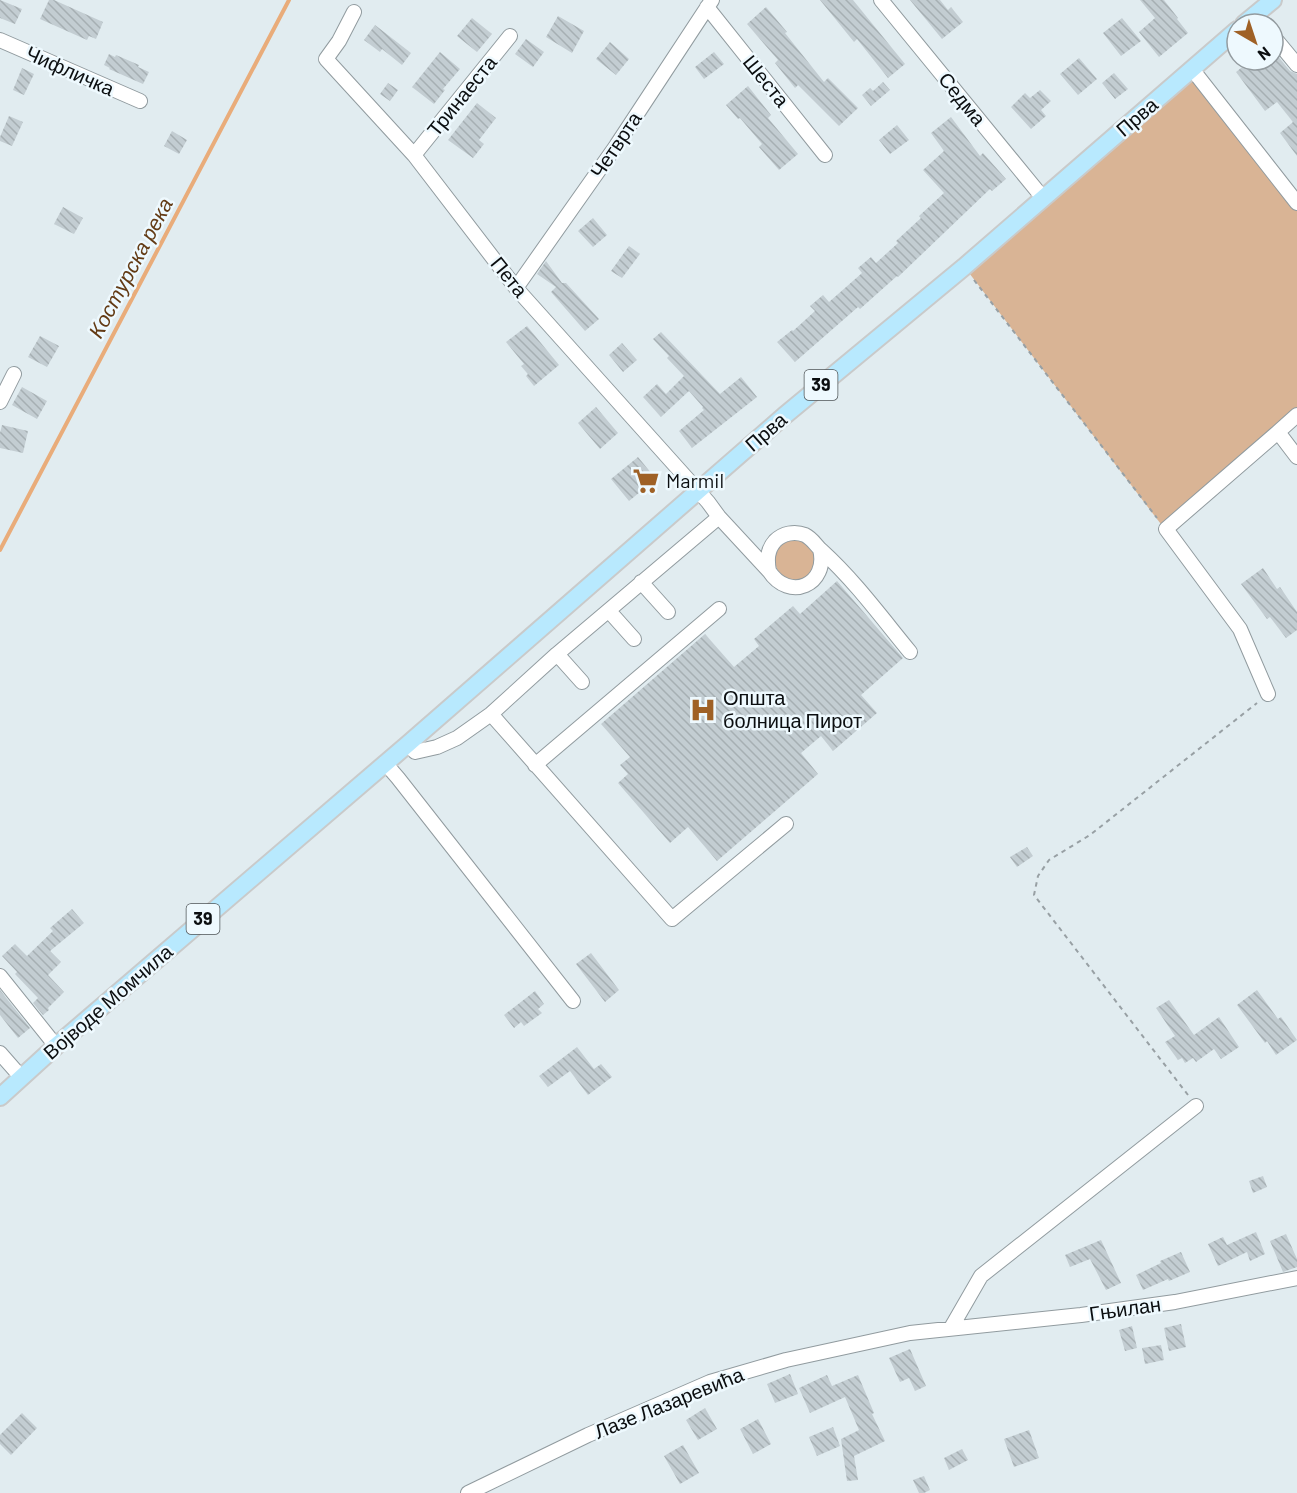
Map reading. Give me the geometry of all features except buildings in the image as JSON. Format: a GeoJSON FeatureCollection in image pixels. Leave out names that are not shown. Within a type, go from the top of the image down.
{"type":"FeatureCollection","features":[{"type":"Feature","properties":{"kind":"main road"},"geometry":{"type":"LineString","coordinates":[[1262,12],[1273,0]]}},
{"type":"Feature","properties":{"kind":"main road","name":"Прва"},"geometry":{"type":"LineString","coordinates":[[408,744],[784,416],[964,267],[1225,40]]}},
{"type":"Feature","properties":{"kind":"main road","name":"Војводе Момчила"},"geometry":{"type":"LineString","coordinates":[[0,1097],[56,1046],[408,744]]}},
{"type":"Feature","properties":{"kind":"street","name":"Седма"},"geometry":{"type":"LineString","coordinates":[[881,0],[1043,198]]}},
{"type":"Feature","properties":{"kind":"street","name":"Шеста"},"geometry":{"type":"LineString","coordinates":[[709,4],[825,155]]}},
{"type":"Feature","properties":{"kind":"street","name":"Четврта"},"geometry":{"type":"LineString","coordinates":[[516,288],[616,146],[709,4]]}},
{"type":"Feature","properties":{"kind":"street","name":"Пета"},"geometry":{"type":"LineString","coordinates":[[354,12],[339,41],[326,58],[414,155],[516,288],[769,571]]}},
{"type":"Feature","properties":{"kind":"street","name":"Тринаеста"},"geometry":{"type":"LineString","coordinates":[[414,155],[510,36]]}},
{"type":"Feature","properties":{"kind":"street","name":"Чифличка"},"geometry":{"type":"LineString","coordinates":[[0,40],[140,102]]}},
{"type":"Feature","properties":{"kind":"street"},"geometry":{"type":"LineString","coordinates":[[1285,50],[1297,65]]}},
{"type":"Feature","properties":{"kind":"street"},"geometry":{"type":"LineString","coordinates":[[1192,69],[1297,203]]}},
{"type":"Feature","properties":{"kind":"street"},"geometry":{"type":"LineString","coordinates":[[0,402],[14,374]]}},
{"type":"Feature","properties":{"kind":"street"},"geometry":{"type":"LineString","coordinates":[[1268,694],[1240,629],[1166,529],[1297,416]]}},
{"type":"Feature","properties":{"kind":"street"},"geometry":{"type":"LineString","coordinates":[[1278,432],[1297,457]]}},
{"type":"Feature","properties":{"kind":"street"},"geometry":{"type":"LineString","coordinates":[[408,744],[415,752],[437,747],[457,738],[491,714],[557,654],[719,517]]}},
{"type":"Feature","properties":{"kind":"street"},"geometry":{"type":"LineString","coordinates":[[820,549],[822,557],[818,574],[813,581],[805,585],[797,588],[780,584],[769,571],[768,552],[779,537],[797,533],[807,536],[840,567],[910,652]]}},
{"type":"Feature","properties":{"kind":"street"},"geometry":{"type":"LineString","coordinates":[[641,582],[668,612]]}},
{"type":"Feature","properties":{"kind":"street"},"geometry":{"type":"LineString","coordinates":[[535,765],[719,609]]}},
{"type":"Feature","properties":{"kind":"street"},"geometry":{"type":"LineString","coordinates":[[609,611],[634,639]]}},
{"type":"Feature","properties":{"kind":"street"},"geometry":{"type":"LineString","coordinates":[[557,654],[582,682]]}},
{"type":"Feature","properties":{"kind":"street"},"geometry":{"type":"LineString","coordinates":[[491,714],[672,919],[786,824]]}},
{"type":"Feature","properties":{"kind":"street"},"geometry":{"type":"LineString","coordinates":[[385,763],[573,1001]]}},
{"type":"Feature","properties":{"kind":"street"},"geometry":{"type":"LineString","coordinates":[[0,976],[56,1046]]}},
{"type":"Feature","properties":{"kind":"street"},"geometry":{"type":"LineString","coordinates":[[0,1053],[21,1077]]}},
{"type":"Feature","properties":{"kind":"street"},"geometry":{"type":"LineString","coordinates":[[951,1328],[981,1276],[1197,1106]]}},
{"type":"Feature","properties":{"kind":"street","name":"Гњилан"},"geometry":{"type":"LineString","coordinates":[[951,1328],[1081,1316],[1175,1302],[1297,1278]]}},
{"type":"Feature","properties":{"kind":"street","name":"Лазе Лазаревића"},"geometry":{"type":"LineString","coordinates":[[468,1493],[588,1435],[710,1382],[786,1360],[910,1333],[951,1328]]}},
{"type":"Feature","properties":{"kind":"path"},"geometry":{"type":"LineString","coordinates":[[964,267],[1166,529]]}},
{"type":"Feature","properties":{"kind":"path"},"geometry":{"type":"LineString","coordinates":[[1197,1106],[1034,895],[1038,876],[1049,860],[1090,835],[1268,694]]}},
{"type":"Feature","properties":{"kind":"shaded area"},"geometry":{"type":"Polygon","coordinates":[[[1188,67],[1297,207],[1297,420],[1170,536],[963,265],[1188,67]]]}},
{"type":"Feature","properties":{"kind":"shaded area"},"geometry":{"type":"Polygon","coordinates":[[[795,540],[803,541],[809,546],[814,552],[814,568],[809,574],[803,579],[795,580],[787,579],[781,574],[776,568],[775,560],[776,552],[781,546],[787,541],[795,540]]]}},
{"type":"Feature","properties":{"kind":"waterway","name":"Костурска река"},"geometry":{"type":"LineString","coordinates":[[0,550],[289,0]]}},
{"type":"Feature","properties":{"kind":"place","name":"Marmil"},"geometry":{"type":"Point","coordinates":[646,481]}},
{"type":"Feature","properties":{"kind":"place","name":"Општа болница Пирот"},"geometry":{"type":"Point","coordinates":[703,710]}}]}
